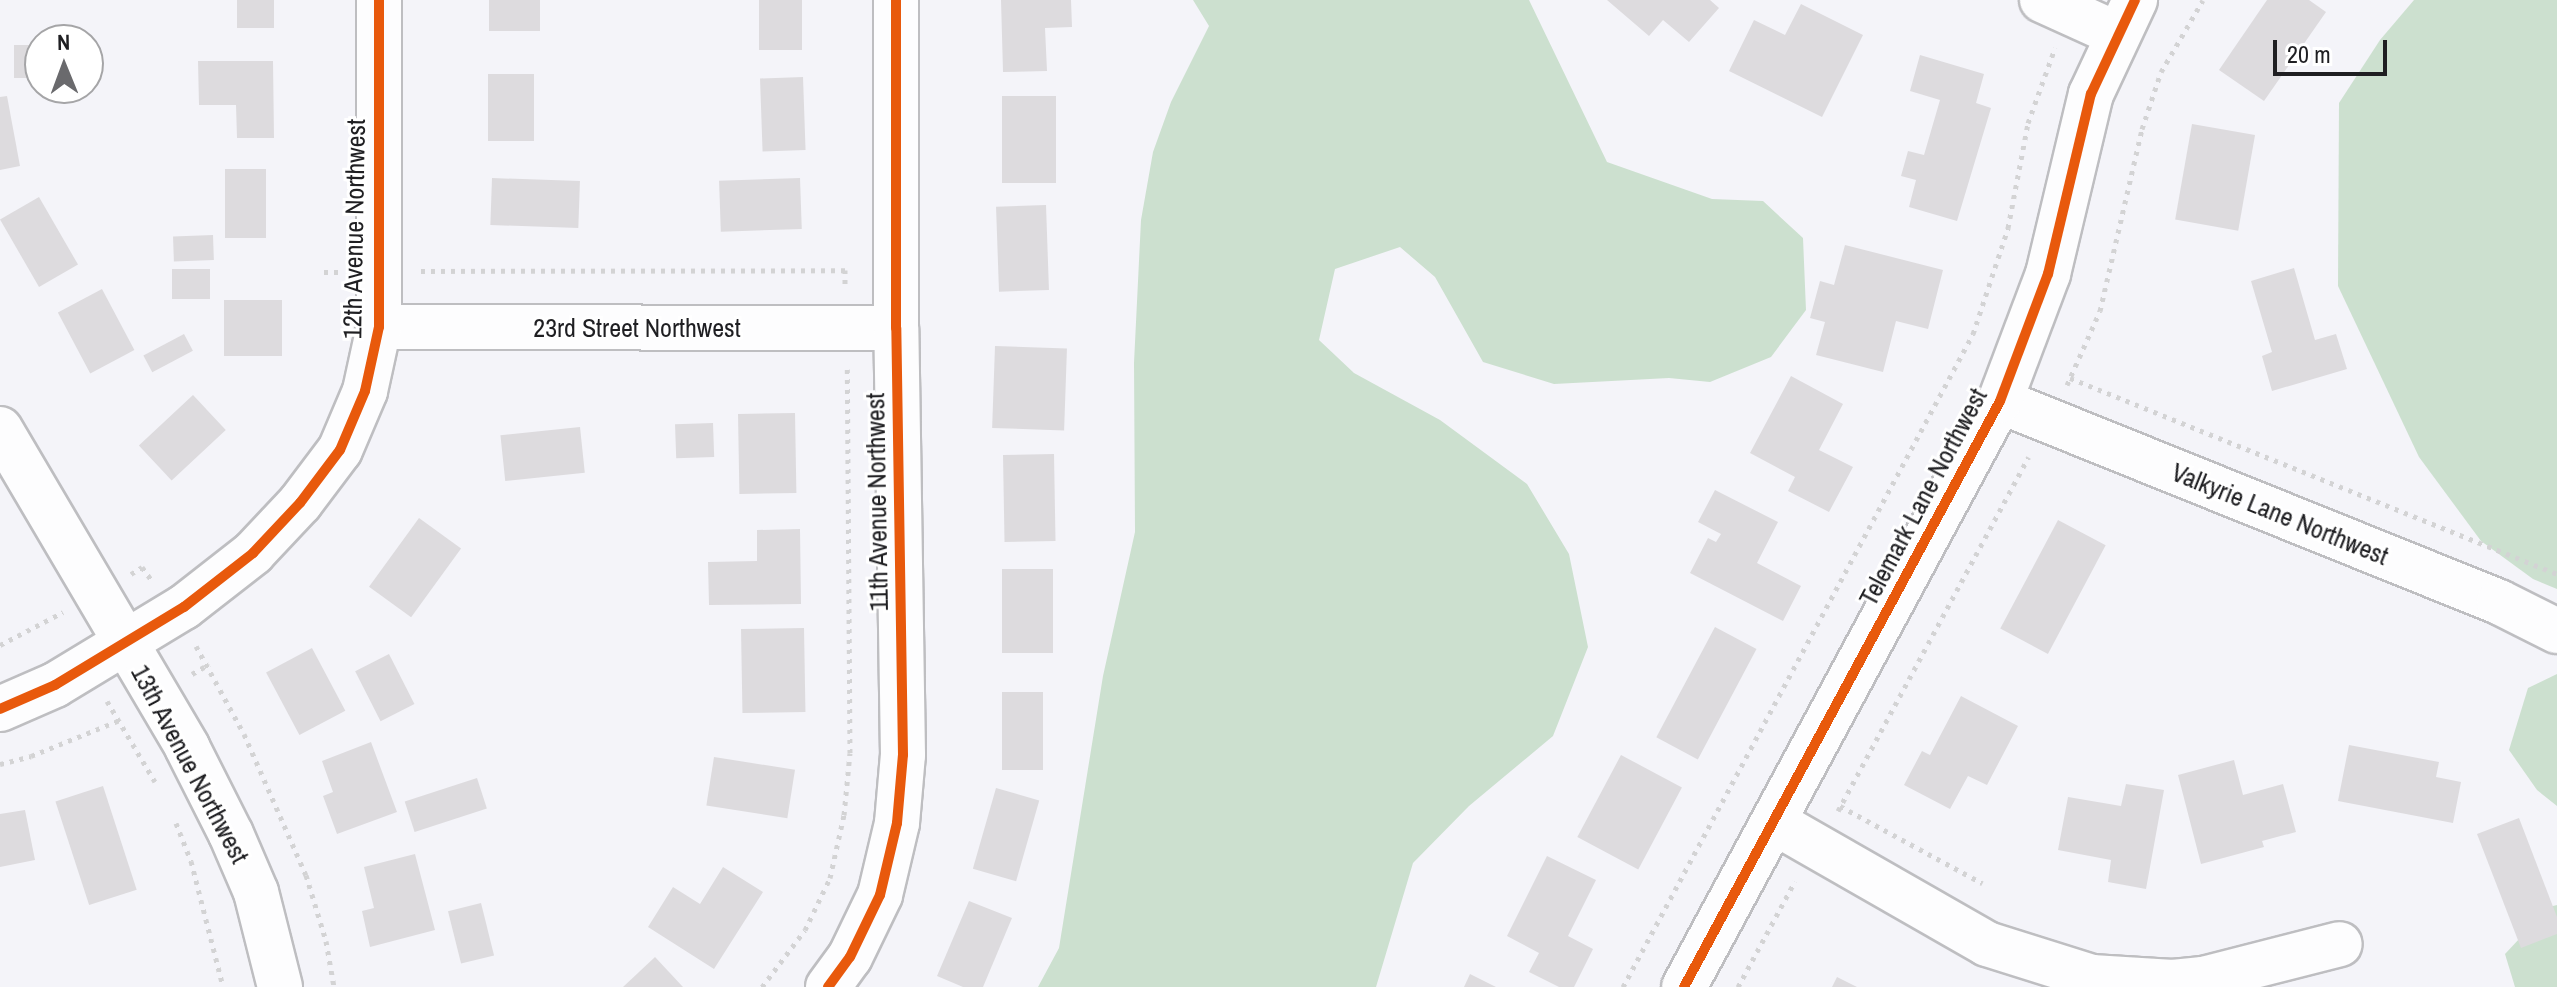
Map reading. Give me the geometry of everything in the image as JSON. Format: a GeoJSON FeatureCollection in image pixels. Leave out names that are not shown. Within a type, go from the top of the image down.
{"type":"FeatureCollection","features":[{"type":"Feature","properties":{"kind":"street","name":"12th Avenue Northwest"},"geometry":{"type":"LineString","coordinates":[[0,709],[55,685],[184,607],[253,553],[300,503],[340,450],[365,391],[379,327],[379,0]]}},
{"type":"Feature","properties":{"kind":"street","name":"11th Avenue Northwest"},"geometry":{"type":"LineString","coordinates":[[828,987],[850,957],[880,895],[897,823],[903,755],[896,328],[896,0]]}},
{"type":"Feature","properties":{"kind":"street"},"geometry":{"type":"LineString","coordinates":[[2056,6],[2126,17]]}},
{"type":"Feature","properties":{"kind":"street","name":"Telemark Lane Northwest"},"geometry":{"type":"LineString","coordinates":[[1684,987],[2000,401],[2048,274],[2091,94],[2126,17]]}},
{"type":"Feature","properties":{"kind":"street","name":"23rd Street Northwest"},"geometry":{"type":"LineString","coordinates":[[379,327],[896,328]]}},
{"type":"Feature","properties":{"kind":"street","name":"Valkyrie Lane Northwest"},"geometry":{"type":"LineString","coordinates":[[2000,401],[2499,602],[2557,631]]}},
{"type":"Feature","properties":{"kind":"street","name":"13th Avenue Northwest"},"geometry":{"type":"LineString","coordinates":[[0,429],[187,747],[231,834],[256,892],[280,987]]}},
{"type":"Feature","properties":{"kind":"street"},"geometry":{"type":"LineString","coordinates":[[1774,822],[1987,944],[2092,977],[2147,982],[2203,979],[2340,944]]}},
{"type":"Feature","properties":{"kind":"path"},"geometry":{"type":"LineString","coordinates":[[2203,0],[2161,72],[2142,129],[2100,311],[2070,378],[2557,574]]}},
{"type":"Feature","properties":{"kind":"path"},"geometry":{"type":"LineString","coordinates":[[1623,987],[1973,334],[2008,228],[2028,123],[2056,6]]}},
{"type":"Feature","properties":{"kind":"path"},"geometry":{"type":"LineString","coordinates":[[324,272],[845,270]]}},
{"type":"Feature","properties":{"kind":"path"},"geometry":{"type":"LineString","coordinates":[[762,987],[805,930],[830,878],[844,815],[850,753],[847,372]]}},
{"type":"Feature","properties":{"kind":"path"},"geometry":{"type":"LineString","coordinates":[[1982,883],[1840,806],[2027,460]]}},
{"type":"Feature","properties":{"kind":"path"},"geometry":{"type":"LineString","coordinates":[[0,645],[58,615]]}},
{"type":"Feature","properties":{"kind":"path"},"geometry":{"type":"LineString","coordinates":[[209,664],[244,734],[306,875],[326,941],[334,987]]}},
{"type":"Feature","properties":{"kind":"path"},"geometry":{"type":"LineString","coordinates":[[0,764],[31,756],[119,721],[162,793]]}},
{"type":"Feature","properties":{"kind":"path"},"geometry":{"type":"LineString","coordinates":[[174,819],[191,861],[223,987]]}},
{"type":"Feature","properties":{"kind":"path"},"geometry":{"type":"LineString","coordinates":[[1738,987],[1797,879]]}},
{"type":"Feature","properties":{"kind":"green space"},"geometry":{"type":"Polygon","coordinates":[[[1193,0],[1529,0],[1607,162],[1712,199],[1763,201],[1803,238],[1806,310],[1771,357],[1710,382],[1669,378],[1554,384],[1483,362],[1435,277],[1400,247],[1335,269],[1319,340],[1354,373],[1440,420],[1527,484],[1569,554],[1588,647],[1553,736],[1469,806],[1413,863],[1376,987],[1038,987],[1059,948],[1103,676],[1135,532],[1134,363],[1141,220],[1153,152],[1171,102],[1209,26],[1193,0]]]}},
{"type":"Feature","properties":{"kind":"green space"},"geometry":{"type":"Polygon","coordinates":[[[2414,0],[2557,0],[2557,589],[2533,579],[2481,541],[2419,457],[2338,286],[2339,103],[2380,40],[2414,0]]]}},
{"type":"Feature","properties":{"kind":"green space"},"geometry":{"type":"Polygon","coordinates":[[[2557,674],[2557,806],[2537,790],[2509,750],[2528,688],[2557,674]]]}},
{"type":"Feature","properties":{"kind":"green space"},"geometry":{"type":"Polygon","coordinates":[[[2557,905],[2557,987],[2515,987],[2505,954],[2549,907],[2557,905]]]}},
{"type":"Feature","properties":{"kind":"building"},"geometry":{"type":"Polygon","coordinates":[[[237,0],[274,0],[274,28],[237,28],[237,0]]]}},
{"type":"Feature","properties":{"kind":"building"},"geometry":{"type":"Polygon","coordinates":[[[489,0],[540,0],[540,31],[489,31],[489,0]]]}},
{"type":"Feature","properties":{"kind":"building"},"geometry":{"type":"Polygon","coordinates":[[[759,0],[802,0],[802,50],[759,50],[759,0]]]}},
{"type":"Feature","properties":{"kind":"building"},"geometry":{"type":"Polygon","coordinates":[[[1001,0],[1071,0],[1072,27],[1045,28],[1047,71],[1003,72],[1001,0]]]}},
{"type":"Feature","properties":{"kind":"building"},"geometry":{"type":"Polygon","coordinates":[[[1607,0],[1710,0],[1719,8],[1689,42],[1663,20],[1649,36],[1607,0]]]}},
{"type":"Feature","properties":{"kind":"building"},"geometry":{"type":"Polygon","coordinates":[[[2267,0],[2309,0],[2326,12],[2264,101],[2219,70],[2267,0]]]}},
{"type":"Feature","properties":{"kind":"building"},"geometry":{"type":"Polygon","coordinates":[[[1801,4],[1863,35],[1822,117],[1729,71],[1754,20],[1785,35],[1801,4]]]}},
{"type":"Feature","properties":{"kind":"building"},"geometry":{"type":"Polygon","coordinates":[[[14,45],[24,45],[24,78],[14,78],[14,45]]]}},
{"type":"Feature","properties":{"kind":"building"},"geometry":{"type":"Polygon","coordinates":[[[1920,55],[1984,74],[1976,103],[1991,108],[1957,221],[1909,207],[1916,180],[1901,176],[1908,151],[1924,155],[1940,100],[1910,91],[1920,55]]]}},
{"type":"Feature","properties":{"kind":"building"},"geometry":{"type":"Polygon","coordinates":[[[198,61],[273,61],[274,138],[237,138],[236,105],[199,105],[198,61]]]}},
{"type":"Feature","properties":{"kind":"building"},"geometry":{"type":"Polygon","coordinates":[[[488,74],[534,74],[534,141],[488,141],[488,74]]]}},
{"type":"Feature","properties":{"kind":"building"},"geometry":{"type":"Polygon","coordinates":[[[803,77],[806,150],[763,151],[760,79],[803,77]]]}},
{"type":"Feature","properties":{"kind":"building"},"geometry":{"type":"Polygon","coordinates":[[[7,96],[20,166],[0,170],[0,97],[7,96]]]}},
{"type":"Feature","properties":{"kind":"building"},"geometry":{"type":"Polygon","coordinates":[[[1002,96],[1056,96],[1056,183],[1002,183],[1002,96]]]}},
{"type":"Feature","properties":{"kind":"building"},"geometry":{"type":"Polygon","coordinates":[[[2192,124],[2255,135],[2238,231],[2175,220],[2192,124]]]}},
{"type":"Feature","properties":{"kind":"building"},"geometry":{"type":"Polygon","coordinates":[[[225,169],[266,169],[266,238],[225,238],[225,169]]]}},
{"type":"Feature","properties":{"kind":"building"},"geometry":{"type":"Polygon","coordinates":[[[492,178],[580,181],[578,228],[490,225],[492,178]]]}},
{"type":"Feature","properties":{"kind":"building"},"geometry":{"type":"Polygon","coordinates":[[[800,178],[802,229],[721,232],[719,181],[800,178]]]}},
{"type":"Feature","properties":{"kind":"building"},"geometry":{"type":"Polygon","coordinates":[[[39,197],[78,265],[39,287],[0,220],[39,197]]]}},
{"type":"Feature","properties":{"kind":"building"},"geometry":{"type":"Polygon","coordinates":[[[1046,205],[1049,290],[999,292],[996,207],[1046,205]]]}},
{"type":"Feature","properties":{"kind":"building"},"geometry":{"type":"Polygon","coordinates":[[[213,235],[214,260],[174,261],[173,236],[213,235]]]}},
{"type":"Feature","properties":{"kind":"building"},"geometry":{"type":"Polygon","coordinates":[[[1845,245],[1943,270],[1928,329],[1896,321],[1883,372],[1816,355],[1825,322],[1810,318],[1820,281],[1834,285],[1845,245]]]}},
{"type":"Feature","properties":{"kind":"building"},"geometry":{"type":"Polygon","coordinates":[[[2294,268],[2315,340],[2336,334],[2347,369],[2272,391],[2262,356],[2272,352],[2251,281],[2294,268]]]}},
{"type":"Feature","properties":{"kind":"building"},"geometry":{"type":"Polygon","coordinates":[[[172,269],[210,269],[210,299],[172,299],[172,269]]]}},
{"type":"Feature","properties":{"kind":"building"},"geometry":{"type":"Polygon","coordinates":[[[102,289],[134,350],[90,373],[58,312],[102,289]]]}},
{"type":"Feature","properties":{"kind":"building"},"geometry":{"type":"Polygon","coordinates":[[[224,300],[282,300],[282,356],[224,356],[224,300]]]}},
{"type":"Feature","properties":{"kind":"building"},"geometry":{"type":"Polygon","coordinates":[[[184,334],[193,351],[152,372],[143,356],[184,334]]]}},
{"type":"Feature","properties":{"kind":"building"},"geometry":{"type":"Polygon","coordinates":[[[995,346],[1067,349],[1064,430],[992,428],[995,346]]]}},
{"type":"Feature","properties":{"kind":"building"},"geometry":{"type":"Polygon","coordinates":[[[1791,376],[1843,404],[1819,450],[1853,467],[1829,512],[1788,491],[1795,477],[1750,453],[1791,376]]]}},
{"type":"Feature","properties":{"kind":"building"},"geometry":{"type":"Polygon","coordinates":[[[193,395],[226,430],[172,481],[139,445],[193,395]]]}},
{"type":"Feature","properties":{"kind":"building"},"geometry":{"type":"Polygon","coordinates":[[[795,413],[796,493],[739,494],[738,414],[795,413]]]}},
{"type":"Feature","properties":{"kind":"building"},"geometry":{"type":"Polygon","coordinates":[[[713,423],[714,457],[676,458],[675,424],[713,423]]]}},
{"type":"Feature","properties":{"kind":"building"},"geometry":{"type":"Polygon","coordinates":[[[580,427],[585,473],[505,481],[500,435],[580,427]]]}},
{"type":"Feature","properties":{"kind":"building"},"geometry":{"type":"Polygon","coordinates":[[[1054,454],[1056,541],[1005,542],[1003,455],[1054,454]]]}},
{"type":"Feature","properties":{"kind":"building"},"geometry":{"type":"Polygon","coordinates":[[[1715,490],[1778,522],[1757,563],[1801,586],[1783,621],[1690,573],[1708,538],[1716,542],[1721,534],[1698,522],[1715,490]]]}},
{"type":"Feature","properties":{"kind":"building"},"geometry":{"type":"Polygon","coordinates":[[[419,518],[461,549],[411,617],[369,587],[419,518]]]}},
{"type":"Feature","properties":{"kind":"building"},"geometry":{"type":"Polygon","coordinates":[[[2058,520],[2106,545],[2048,654],[2000,629],[2058,520]]]}},
{"type":"Feature","properties":{"kind":"building"},"geometry":{"type":"Polygon","coordinates":[[[800,529],[801,604],[709,605],[708,562],[757,561],[757,530],[800,529]]]}},
{"type":"Feature","properties":{"kind":"building"},"geometry":{"type":"Polygon","coordinates":[[[1002,569],[1053,569],[1053,653],[1002,653],[1002,569]]]}},
{"type":"Feature","properties":{"kind":"building"},"geometry":{"type":"Polygon","coordinates":[[[1715,627],[1756,649],[1698,759],[1656,737],[1715,627]]]}},
{"type":"Feature","properties":{"kind":"building"},"geometry":{"type":"Polygon","coordinates":[[[804,628],[805,712],[742,713],[741,629],[804,628]]]}},
{"type":"Feature","properties":{"kind":"building"},"geometry":{"type":"Polygon","coordinates":[[[312,648],[345,711],[299,735],[266,672],[312,648]]]}},
{"type":"Feature","properties":{"kind":"building"},"geometry":{"type":"Polygon","coordinates":[[[389,654],[414,704],[381,721],[355,671],[389,654]]]}},
{"type":"Feature","properties":{"kind":"building"},"geometry":{"type":"Polygon","coordinates":[[[1002,692],[1043,692],[1043,770],[1002,770],[1002,692]]]}},
{"type":"Feature","properties":{"kind":"building"},"geometry":{"type":"Polygon","coordinates":[[[1961,696],[2018,726],[1987,785],[1968,776],[1950,809],[1904,785],[1922,751],[1930,755],[1961,696]]]}},
{"type":"Feature","properties":{"kind":"building"},"geometry":{"type":"Polygon","coordinates":[[[371,742],[397,812],[337,834],[323,796],[333,792],[322,761],[371,742]]]}},
{"type":"Feature","properties":{"kind":"building"},"geometry":{"type":"Polygon","coordinates":[[[2349,745],[2439,762],[2436,777],[2461,782],[2453,823],[2338,801],[2349,745]]]}},
{"type":"Feature","properties":{"kind":"building"},"geometry":{"type":"Polygon","coordinates":[[[1621,755],[1682,787],[1638,870],[1577,837],[1621,755]]]}},
{"type":"Feature","properties":{"kind":"building"},"geometry":{"type":"Polygon","coordinates":[[[714,757],[795,770],[787,818],[706,805],[714,757]]]}},
{"type":"Feature","properties":{"kind":"building"},"geometry":{"type":"Polygon","coordinates":[[[2234,760],[2243,795],[2283,784],[2296,832],[2262,841],[2264,847],[2201,864],[2178,775],[2234,760]]]}},
{"type":"Feature","properties":{"kind":"building"},"geometry":{"type":"Polygon","coordinates":[[[477,778],[487,808],[415,832],[405,801],[477,778]]]}},
{"type":"Feature","properties":{"kind":"building"},"geometry":{"type":"Polygon","coordinates":[[[2126,784],[2164,790],[2146,889],[2108,882],[2111,860],[2058,850],[2068,797],[2121,806],[2126,784]]]}},
{"type":"Feature","properties":{"kind":"building"},"geometry":{"type":"Polygon","coordinates":[[[103,786],[137,890],[89,905],[55,801],[103,786]]]}},
{"type":"Feature","properties":{"kind":"building"},"geometry":{"type":"Polygon","coordinates":[[[996,788],[1039,800],[1016,881],[973,869],[996,788]]]}},
{"type":"Feature","properties":{"kind":"building"},"geometry":{"type":"Polygon","coordinates":[[[25,810],[35,860],[0,867],[0,814],[25,810]]]}},
{"type":"Feature","properties":{"kind":"building"},"geometry":{"type":"Polygon","coordinates":[[[2519,818],[2557,917],[2557,934],[2521,948],[2477,834],[2519,818]]]}},
{"type":"Feature","properties":{"kind":"building"},"geometry":{"type":"Polygon","coordinates":[[[415,854],[435,930],[370,947],[362,911],[374,908],[364,867],[415,854]]]}},
{"type":"Feature","properties":{"kind":"building"},"geometry":{"type":"Polygon","coordinates":[[[1547,856],[1596,880],[1568,936],[1593,949],[1574,987],[1559,987],[1529,972],[1539,953],[1507,936],[1547,856]]]}},
{"type":"Feature","properties":{"kind":"building"},"geometry":{"type":"Polygon","coordinates":[[[723,867],[763,892],[714,969],[648,927],[673,887],[700,904],[723,867]]]}},
{"type":"Feature","properties":{"kind":"building"},"geometry":{"type":"Polygon","coordinates":[[[969,901],[1012,918],[983,987],[963,987],[937,976],[969,901]]]}},
{"type":"Feature","properties":{"kind":"building"},"geometry":{"type":"Polygon","coordinates":[[[481,903],[494,955],[461,964],[448,911],[481,903]]]}},
{"type":"Feature","properties":{"kind":"building"},"geometry":{"type":"Polygon","coordinates":[[[655,957],[683,987],[623,987],[655,957]]]}},
{"type":"Feature","properties":{"kind":"building"},"geometry":{"type":"Polygon","coordinates":[[[1470,974],[1496,987],[1464,987],[1470,974]]]}},
{"type":"Feature","properties":{"kind":"building"},"geometry":{"type":"Polygon","coordinates":[[[1837,977],[1857,987],[1832,987],[1837,977]]]}},
{"type":"Feature","properties":{"kind":"cycle path"},"geometry":{"type":"LineString","coordinates":[[0,709],[55,685],[184,607],[253,553],[300,503],[340,450],[365,391],[379,327],[379,0]]}},
{"type":"Feature","properties":{"kind":"cycle path"},"geometry":{"type":"LineString","coordinates":[[828,987],[850,957],[880,895],[897,823],[903,755],[896,328],[896,0]]}},
{"type":"Feature","properties":{"kind":"cycle path"},"geometry":{"type":"LineString","coordinates":[[1684,987],[2000,401],[2048,274],[2091,94],[2135,0]]}}]}
